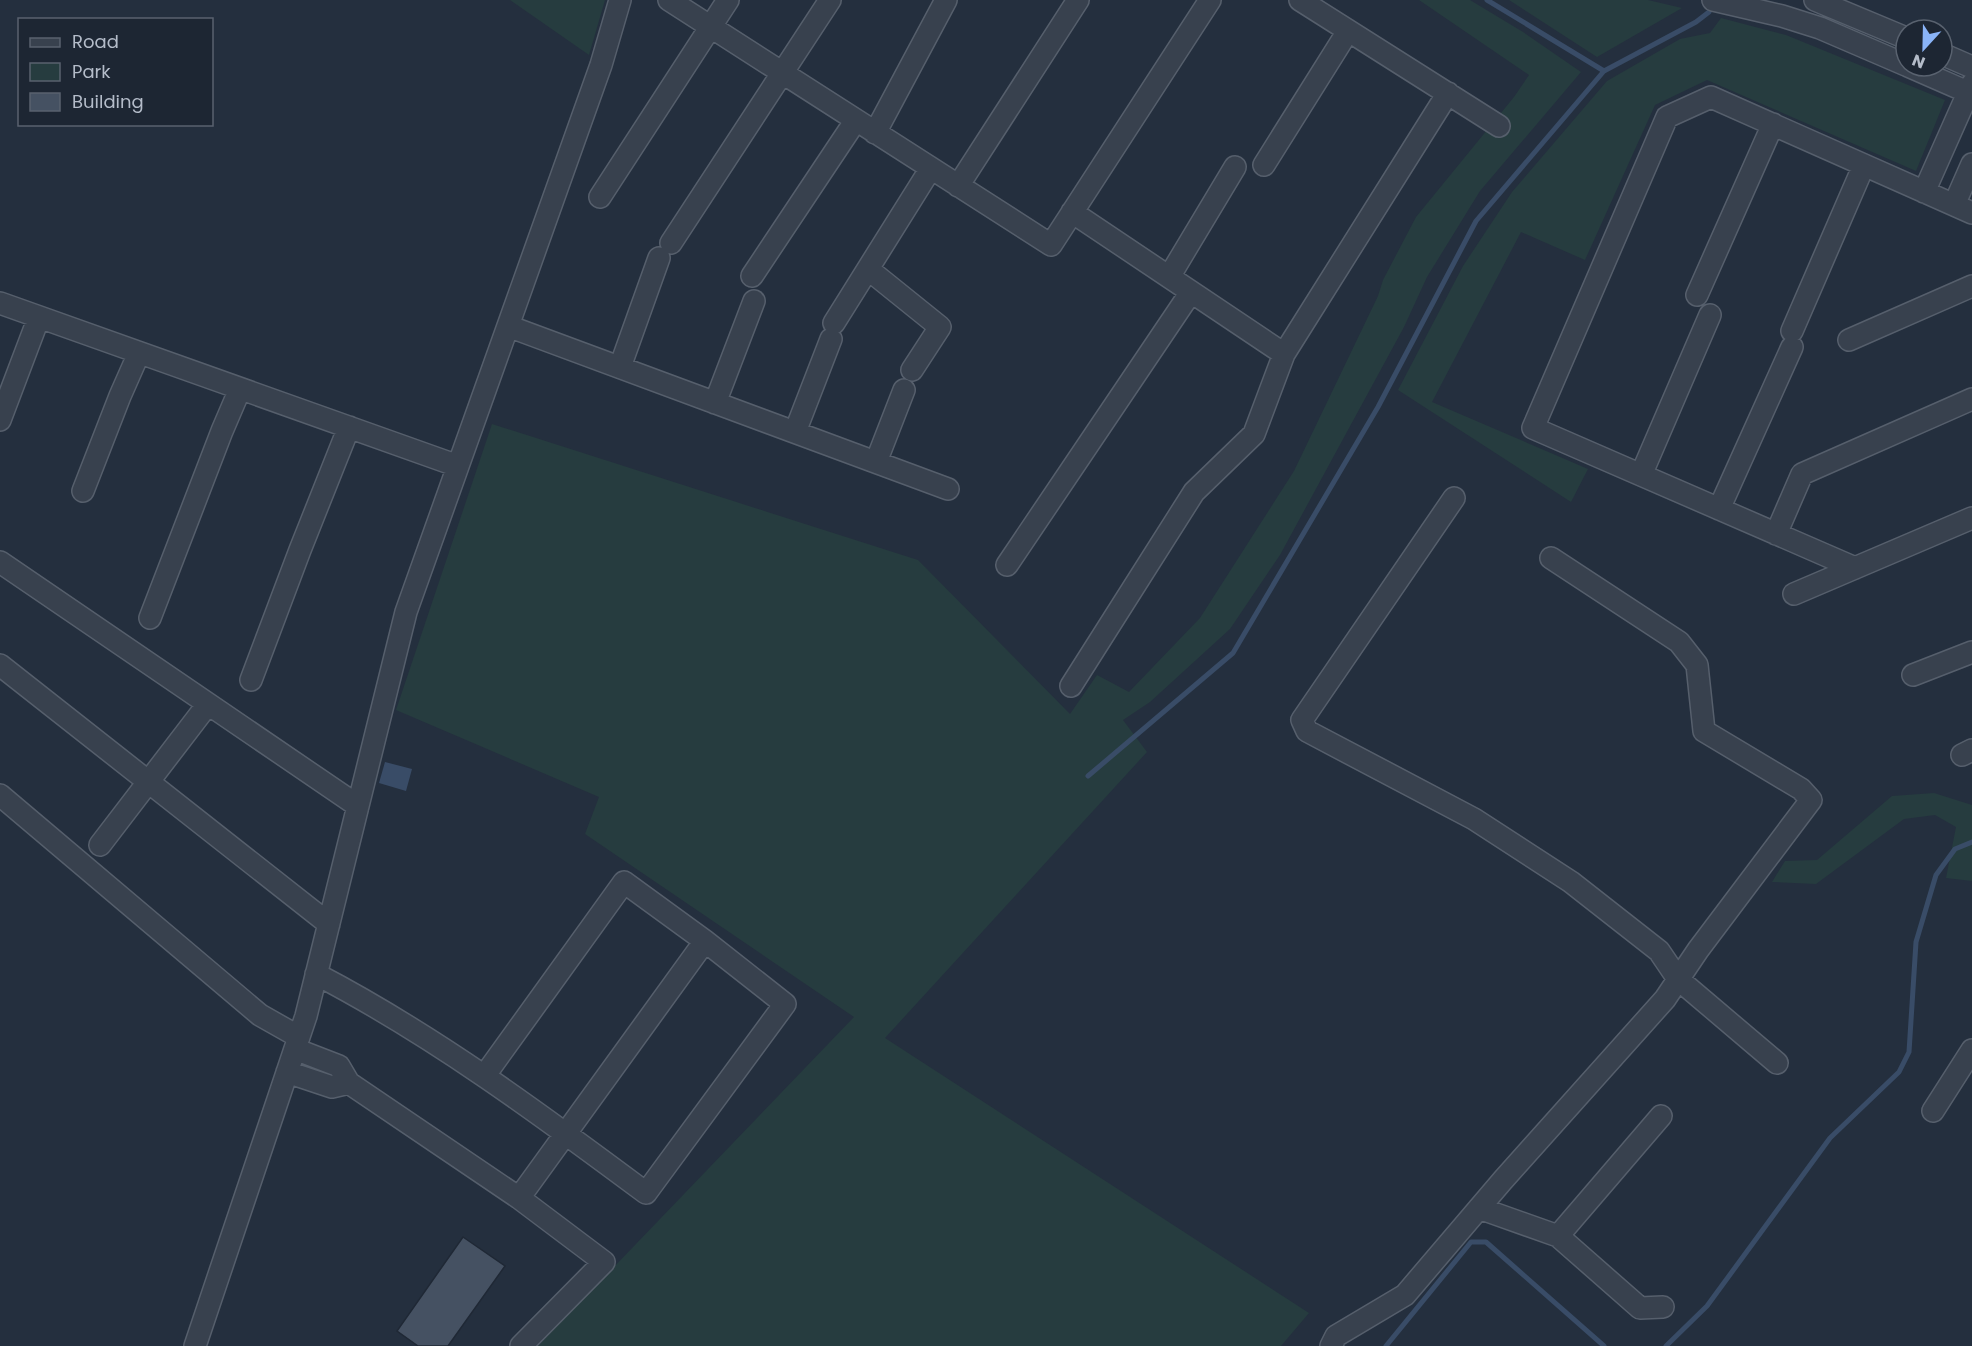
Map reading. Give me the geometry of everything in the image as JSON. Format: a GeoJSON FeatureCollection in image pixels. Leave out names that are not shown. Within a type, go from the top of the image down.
{"type":"FeatureCollection","features":[{"type":"Feature","properties":{"kind":"street"},"geometry":{"type":"LineString","coordinates":[[195,1346],[297,1043],[406,612],[601,65],[620,0]]}},
{"type":"Feature","properties":{"kind":"street"},"geometry":{"type":"LineString","coordinates":[[669,0],[1051,245],[1210,0]]}},
{"type":"Feature","properties":{"kind":"street"},"geometry":{"type":"LineString","coordinates":[[600,198],[728,0]]}},
{"type":"Feature","properties":{"kind":"street"},"geometry":{"type":"LineString","coordinates":[[620,367],[665,251],[830,0]]}},
{"type":"Feature","properties":{"kind":"street"},"geometry":{"type":"LineString","coordinates":[[876,133],[946,0]]}},
{"type":"Feature","properties":{"kind":"street"},"geometry":{"type":"LineString","coordinates":[[958,186],[1078,0]]}},
{"type":"Feature","properties":{"kind":"street"},"geometry":{"type":"LineString","coordinates":[[1300,0],[1499,126]]}},
{"type":"Feature","properties":{"kind":"street"},"geometry":{"type":"LineString","coordinates":[[1713,0],[1782,16],[1820,28],[1894,60]]}},
{"type":"Feature","properties":{"kind":"street"},"geometry":{"type":"LineString","coordinates":[[1815,0],[1894,33]]}},
{"type":"Feature","properties":{"kind":"street"},"geometry":{"type":"LineString","coordinates":[[1264,165],[1348,31]]}},
{"type":"Feature","properties":{"kind":"street"},"geometry":{"type":"LineString","coordinates":[[1954,64],[1971,78]]}},
{"type":"Feature","properties":{"kind":"street"},"geometry":{"type":"LineString","coordinates":[[1954,75],[1971,78]]}},
{"type":"Feature","properties":{"kind":"street"},"geometry":{"type":"LineString","coordinates":[[1924,192],[1971,78]]}},
{"type":"Feature","properties":{"kind":"street"},"geometry":{"type":"LineString","coordinates":[[1071,686],[1194,492],[1254,434],[1284,354],[1448,93]]}},
{"type":"Feature","properties":{"kind":"street"},"geometry":{"type":"LineString","coordinates":[[1855,568],[1533,428],[1667,117],[1711,97],[1963,209],[1972,164]]}},
{"type":"Feature","properties":{"kind":"street"},"geometry":{"type":"LineString","coordinates":[[753,276],[856,120]]}},
{"type":"Feature","properties":{"kind":"street"},"geometry":{"type":"LineString","coordinates":[[1697,294],[1773,124]]}},
{"type":"Feature","properties":{"kind":"street"},"geometry":{"type":"LineString","coordinates":[[1719,509],[1864,165]]}},
{"type":"Feature","properties":{"kind":"street"},"geometry":{"type":"LineString","coordinates":[[1169,277],[1236,167]]}},
{"type":"Feature","properties":{"kind":"street"},"geometry":{"type":"LineString","coordinates":[[795,432],[832,331],[931,168]]}},
{"type":"Feature","properties":{"kind":"street"},"geometry":{"type":"LineString","coordinates":[[1072,213],[1284,354]]}},
{"type":"Feature","properties":{"kind":"street"},"geometry":{"type":"LineString","coordinates":[[868,269],[940,327],[912,370]]}},
{"type":"Feature","properties":{"kind":"street"},"geometry":{"type":"LineString","coordinates":[[1848,340],[1972,286]]}},
{"type":"Feature","properties":{"kind":"street"},"geometry":{"type":"LineString","coordinates":[[1007,565],[1191,292]]}},
{"type":"Feature","properties":{"kind":"street"},"geometry":{"type":"LineString","coordinates":[[715,402],[754,300]]}},
{"type":"Feature","properties":{"kind":"street"},"geometry":{"type":"LineString","coordinates":[[0,303],[458,466]]}},
{"type":"Feature","properties":{"kind":"street"},"geometry":{"type":"LineString","coordinates":[[1641,475],[1710,315]]}},
{"type":"Feature","properties":{"kind":"street"},"geometry":{"type":"LineString","coordinates":[[0,420],[39,317]]}},
{"type":"Feature","properties":{"kind":"street"},"geometry":{"type":"LineString","coordinates":[[508,326],[948,489]]}},
{"type":"Feature","properties":{"kind":"street"},"geometry":{"type":"LineString","coordinates":[[83,491],[139,353]]}},
{"type":"Feature","properties":{"kind":"street"},"geometry":{"type":"LineString","coordinates":[[150,618],[240,388]]}},
{"type":"Feature","properties":{"kind":"street"},"geometry":{"type":"LineString","coordinates":[[876,462],[904,390]]}},
{"type":"Feature","properties":{"kind":"street"},"geometry":{"type":"LineString","coordinates":[[1776,534],[1802,474],[1972,399]]}},
{"type":"Feature","properties":{"kind":"street"},"geometry":{"type":"LineString","coordinates":[[250,680],[349,428]]}},
{"type":"Feature","properties":{"kind":"street"},"geometry":{"type":"LineString","coordinates":[[1454,498],[1302,720],[1306,731],[1474,819],[1571,882],[1659,951],[1678,979],[1777,1063]]}},
{"type":"Feature","properties":{"kind":"street"},"geometry":{"type":"LineString","coordinates":[[1794,594],[1972,518]]}},
{"type":"Feature","properties":{"kind":"street"},"geometry":{"type":"LineString","coordinates":[[1331,1346],[1336,1336],[1405,1295],[1479,1208],[1665,999],[1811,800],[1801,789],[1704,731],[1697,665],[1679,642],[1551,558]]}},
{"type":"Feature","properties":{"kind":"street"},"geometry":{"type":"LineString","coordinates":[[0,562],[358,806]]}},
{"type":"Feature","properties":{"kind":"street"},"geometry":{"type":"LineString","coordinates":[[1913,675],[1972,652]]}},
{"type":"Feature","properties":{"kind":"street"},"geometry":{"type":"LineString","coordinates":[[0,665],[328,924]]}},
{"type":"Feature","properties":{"kind":"street"},"geometry":{"type":"LineString","coordinates":[[100,844],[208,704]]}},
{"type":"Feature","properties":{"kind":"street"},"geometry":{"type":"LineString","coordinates":[[0,795],[260,1015],[297,1043],[339,1066],[349,1083],[519,1198],[604,1262],[521,1346]]}},
{"type":"Feature","properties":{"kind":"street"},"geometry":{"type":"LineString","coordinates":[[316,974],[348,990],[485,1075],[646,1193],[785,1004],[705,941],[624,882],[485,1075]]}},
{"type":"Feature","properties":{"kind":"street"},"geometry":{"type":"LineString","coordinates":[[519,1198],[705,941]]}},
{"type":"Feature","properties":{"kind":"street"},"geometry":{"type":"LineString","coordinates":[[1933,1111],[1972,1050]]}},
{"type":"Feature","properties":{"kind":"street"},"geometry":{"type":"LineString","coordinates":[[287,1072],[332,1087],[349,1083]]}},
{"type":"Feature","properties":{"kind":"street"},"geometry":{"type":"LineString","coordinates":[[1558,1236],[1661,1116]]}},
{"type":"Feature","properties":{"kind":"street"},"geometry":{"type":"LineString","coordinates":[[1479,1208],[1558,1236],[1640,1308],[1663,1307]]}},
{"type":"Feature","properties":{"kind":"green space"},"geometry":{"type":"Polygon","coordinates":[[[510,0],[605,0],[589,55],[510,0]]]}},
{"type":"Feature","properties":{"kind":"green space"},"geometry":{"type":"Polygon","coordinates":[[[1419,0],[1470,0],[1523,32],[1581,72],[1480,191],[1427,277],[1404,327],[1280,555],[1230,629],[1150,702],[1123,720],[1147,752],[885,1038],[1309,1313],[1281,1346],[538,1346],[854,1017],[585,834],[599,797],[396,710],[492,424],[918,560],[1070,714],[1097,675],[1129,692],[1200,618],[1294,471],[1378,296],[1383,280],[1416,217],[1514,97],[1529,75],[1419,0]]]}},
{"type":"Feature","properties":{"kind":"green space"},"geometry":{"type":"Polygon","coordinates":[[[1509,0],[1648,0],[1682,8],[1597,57],[1509,0]]]}},
{"type":"Feature","properties":{"kind":"green space"},"geometry":{"type":"Polygon","coordinates":[[[1721,18],[1786,35],[1945,100],[1916,171],[1707,80],[1655,105],[1585,260],[1521,232],[1432,402],[1588,469],[1571,502],[1398,390],[1463,266],[1512,192],[1607,81],[1680,39],[1710,33],[1721,18]]]}},
{"type":"Feature","properties":{"kind":"green space"},"geometry":{"type":"Polygon","coordinates":[[[1934,793],[1972,805],[1972,881],[1946,878],[1956,827],[1935,815],[1904,819],[1816,884],[1772,882],[1785,861],[1817,860],[1892,796],[1934,793]]]}},
{"type":"Feature","properties":{"kind":"water"},"geometry":{"type":"Polygon","coordinates":[[[385,762],[412,769],[406,791],[379,783],[385,762]]]}},
{"type":"Feature","properties":{"kind":"building"},"geometry":{"type":"Polygon","coordinates":[[[463,1237],[505,1266],[448,1346],[418,1346],[397,1331],[463,1237]]]}},
{"type":"Feature","properties":{"kind":"waterway"},"geometry":{"type":"LineString","coordinates":[[1487,0],[1604,71],[1696,22],[1709,12]]}},
{"type":"Feature","properties":{"kind":"waterway"},"geometry":{"type":"LineString","coordinates":[[1088,776],[1233,653],[1378,407],[1476,221],[1604,71]]}},
{"type":"Feature","properties":{"kind":"waterway"},"geometry":{"type":"LineString","coordinates":[[1666,1346],[1707,1306],[1830,1138],[1899,1072],[1909,1052],[1916,942],[1936,875],[1955,849],[1972,842]]}},
{"type":"Feature","properties":{"kind":"waterway"},"geometry":{"type":"LineString","coordinates":[[1386,1346],[1471,1242],[1486,1242],[1604,1346]]}}]}
